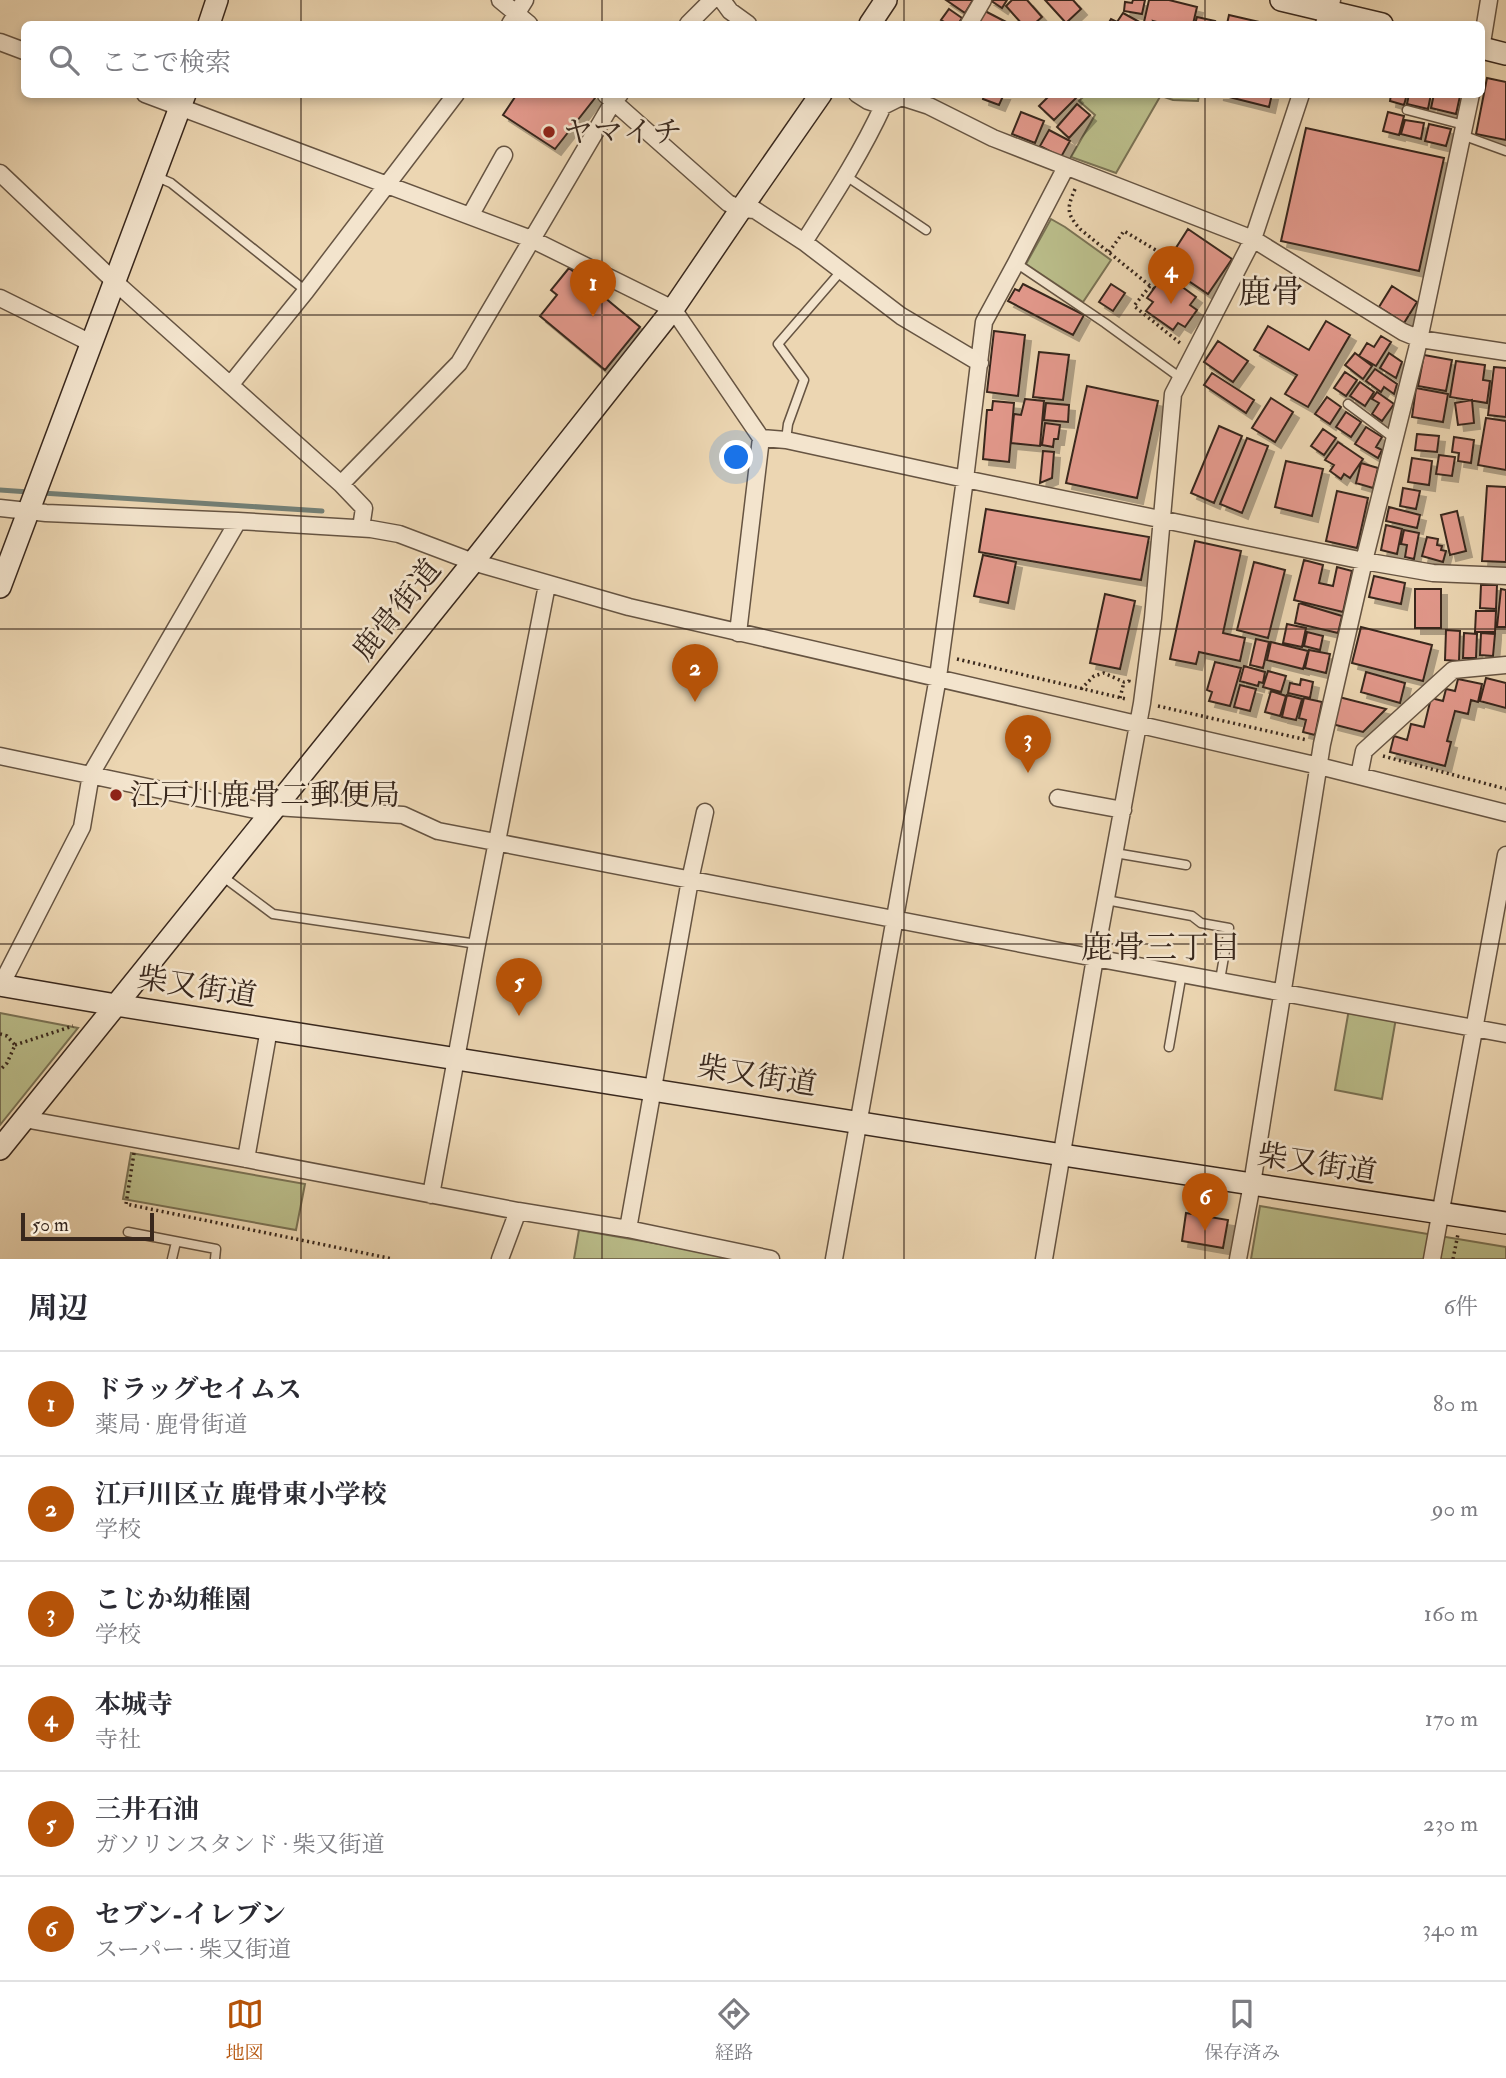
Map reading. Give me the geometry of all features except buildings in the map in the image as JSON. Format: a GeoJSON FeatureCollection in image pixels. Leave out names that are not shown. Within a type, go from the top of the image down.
{"type":"FeatureCollection","features":[{"type":"Feature","properties":{"kind":"street"},"geometry":{"type":"LineString","coordinates":[[210,21],[218,0]]}},
{"type":"Feature","properties":{"kind":"street"},"geometry":{"type":"LineString","coordinates":[[500,0],[521,16]]}},
{"type":"Feature","properties":{"kind":"street"},"geometry":{"type":"LineString","coordinates":[[691,21],[712,0]]}},
{"type":"Feature","properties":{"kind":"street"},"geometry":{"type":"LineString","coordinates":[[722,0],[730,11],[744,21]]}},
{"type":"Feature","properties":{"kind":"street"},"geometry":{"type":"LineString","coordinates":[[872,21],[886,0]]}},
{"type":"Feature","properties":{"kind":"street"},"geometry":{"type":"LineString","coordinates":[[972,21],[983,0]]}},
{"type":"Feature","properties":{"kind":"street"},"geometry":{"type":"LineString","coordinates":[[1281,0],[1368,21]]}},
{"type":"Feature","properties":{"kind":"street"},"geometry":{"type":"LineString","coordinates":[[1485,25],[1489,0]]}},
{"type":"Feature","properties":{"kind":"street"},"geometry":{"type":"LineString","coordinates":[[0,42],[21,50]]}},
{"type":"Feature","properties":{"kind":"street"},"geometry":{"type":"LineString","coordinates":[[1485,49],[1506,54]]}},
{"type":"Feature","properties":{"kind":"street"},"geometry":{"type":"LineString","coordinates":[[231,384],[306,291],[453,98]]}},
{"type":"Feature","properties":{"kind":"street"},"geometry":{"type":"LineString","coordinates":[[341,484],[459,363],[612,98]]}},
{"type":"Feature","properties":{"kind":"street"},"geometry":{"type":"LineString","coordinates":[[614,98],[728,203],[755,210],[804,242],[901,316],[980,363]]}},
{"type":"Feature","properties":{"kind":"street","name":"鹿骨街道"},"geometry":{"type":"LineString","coordinates":[[0,1149],[473,562],[673,309],[818,98]]}},
{"type":"Feature","properties":{"kind":"street"},"geometry":{"type":"LineString","coordinates":[[863,98],[883,106]]}},
{"type":"Feature","properties":{"kind":"street"},"geometry":{"type":"LineString","coordinates":[[804,242],[846,176],[883,106],[898,98]]}},
{"type":"Feature","properties":{"kind":"street"},"geometry":{"type":"LineString","coordinates":[[907,98],[993,138],[1252,239],[1403,332],[1420,339],[1506,352]]}},
{"type":"Feature","properties":{"kind":"street"},"geometry":{"type":"LineString","coordinates":[[1044,1259],[1142,703],[1153,618],[1173,394],[1252,239],[1300,98]]}},
{"type":"Feature","properties":{"kind":"street"},"geometry":{"type":"LineString","coordinates":[[1238,1259],[1322,744],[1364,561],[1420,339],[1470,98]]}},
{"type":"Feature","properties":{"kind":"street"},"geometry":{"type":"LineString","coordinates":[[0,587],[182,101],[387,185],[531,239],[673,309],[761,438],[738,633]]}},
{"type":"Feature","properties":{"kind":"street"},"geometry":{"type":"LineString","coordinates":[[471,216],[504,155]]}},
{"type":"Feature","properties":{"kind":"street"},"geometry":{"type":"LineString","coordinates":[[834,1259],[938,677],[984,322],[1066,167]]}},
{"type":"Feature","properties":{"kind":"street"},"geometry":{"type":"LineString","coordinates":[[0,173],[115,282],[341,484],[364,508],[361,528]]}},
{"type":"Feature","properties":{"kind":"street"},"geometry":{"type":"LineString","coordinates":[[0,298],[91,343]]}},
{"type":"Feature","properties":{"kind":"street"},"geometry":{"type":"LineString","coordinates":[[761,438],[786,440],[1364,561],[1433,573],[1506,576]]}},
{"type":"Feature","properties":{"kind":"street"},"geometry":{"type":"LineString","coordinates":[[0,508],[361,528],[399,534],[473,562],[629,607],[1320,766],[1506,813]]}},
{"type":"Feature","properties":{"kind":"street"},"geometry":{"type":"LineString","coordinates":[[1,985],[82,827],[91,774],[238,521]]}},
{"type":"Feature","properties":{"kind":"street"},"geometry":{"type":"LineString","coordinates":[[431,1195],[547,585]]}},
{"type":"Feature","properties":{"kind":"street"},"geometry":{"type":"LineString","coordinates":[[1359,776],[1364,751],[1453,670],[1506,665]]}},
{"type":"Feature","properties":{"kind":"street"},"geometry":{"type":"LineString","coordinates":[[0,756],[273,810],[403,815],[438,831],[1506,1034]]}},
{"type":"Feature","properties":{"kind":"street"},"geometry":{"type":"LineString","coordinates":[[1058,799],[1123,810]]}},
{"type":"Feature","properties":{"kind":"street"},"geometry":{"type":"LineString","coordinates":[[628,1230],[690,880],[705,812]]}},
{"type":"Feature","properties":{"kind":"street"},"geometry":{"type":"LineString","coordinates":[[1432,1259],[1475,1028],[1502,904],[1506,855]]}},
{"type":"Feature","properties":{"kind":"street","name":"柴又街道"},"geometry":{"type":"LineString","coordinates":[[1,985],[1506,1223]]}},
{"type":"Feature","properties":{"kind":"street"},"geometry":{"type":"LineString","coordinates":[[246,1159],[269,1029]]}},
{"type":"Feature","properties":{"kind":"street"},"geometry":{"type":"LineString","coordinates":[[24,1119],[628,1230],[771,1259]]}},
{"type":"Feature","properties":{"kind":"street"},"geometry":{"type":"LineString","coordinates":[[500,1259],[518,1211]]}},
{"type":"Feature","properties":{"kind":"lane"},"geometry":{"type":"LineString","coordinates":[[1406,110],[1463,130],[1506,151]]}},
{"type":"Feature","properties":{"kind":"lane"},"geometry":{"type":"LineString","coordinates":[[155,176],[171,183],[306,291]]}},
{"type":"Feature","properties":{"kind":"lane"},"geometry":{"type":"LineString","coordinates":[[846,176],[926,230]]}},
{"type":"Feature","properties":{"kind":"lane"},"geometry":{"type":"LineString","coordinates":[[1016,263],[1182,379]]}},
{"type":"Feature","properties":{"kind":"lane"},"geometry":{"type":"LineString","coordinates":[[786,440],[788,424],[803,380],[778,344],[842,270]]}},
{"type":"Feature","properties":{"kind":"lane"},"geometry":{"type":"LineString","coordinates":[[1348,404],[1395,439]]}},
{"type":"Feature","properties":{"kind":"lane"},"geometry":{"type":"LineString","coordinates":[[1115,853],[1186,866]]}},
{"type":"Feature","properties":{"kind":"lane"},"geometry":{"type":"LineString","coordinates":[[220,875],[273,914],[477,944]]}},
{"type":"Feature","properties":{"kind":"lane"},"geometry":{"type":"LineString","coordinates":[[1107,900],[1192,916],[1200,923],[1229,928],[1220,980]]}},
{"type":"Feature","properties":{"kind":"lane"},"geometry":{"type":"LineString","coordinates":[[1169,1047],[1182,973]]}},
{"type":"Feature","properties":{"kind":"lane"},"geometry":{"type":"LineString","coordinates":[[128,1232],[216,1250],[215,1259]]}},
{"type":"Feature","properties":{"kind":"lane"},"geometry":{"type":"LineString","coordinates":[[172,1259],[176,1242]]}},
{"type":"Feature","properties":{"kind":"path"},"geometry":{"type":"LineString","coordinates":[[1078,181],[1069,205],[1072,219],[1080,229],[1152,287],[1134,306],[1194,354]]}},
{"type":"Feature","properties":{"kind":"path"},"geometry":{"type":"LineString","coordinates":[[1109,252],[1124,231],[1169,258]]}},
{"type":"Feature","properties":{"kind":"path"},"geometry":{"type":"LineString","coordinates":[[941,655],[1322,744]]}},
{"type":"Feature","properties":{"kind":"path"},"geometry":{"type":"LineString","coordinates":[[1081,688],[1094,676],[1104,673],[1124,682],[1129,681],[1130,670]]}},
{"type":"Feature","properties":{"kind":"path"},"geometry":{"type":"LineString","coordinates":[[1120,698],[1124,682]]}},
{"type":"Feature","properties":{"kind":"path"},"geometry":{"type":"LineString","coordinates":[[1364,751],[1506,789]]}},
{"type":"Feature","properties":{"kind":"path"},"geometry":{"type":"LineString","coordinates":[[0,1070],[7,1063],[15,1045],[82,1023]]}},
{"type":"Feature","properties":{"kind":"path"},"geometry":{"type":"LineString","coordinates":[[0,1034],[7,1036],[15,1045]]}},
{"type":"Feature","properties":{"kind":"path"},"geometry":{"type":"LineString","coordinates":[[134,1151],[126,1204],[393,1259]]}},
{"type":"Feature","properties":{"kind":"path"},"geometry":{"type":"LineString","coordinates":[[1453,1259],[1459,1228]]}},
{"type":"Feature","properties":{"kind":"green space"},"geometry":{"type":"Polygon","coordinates":[[[1082,98],[1159,98],[1116,173],[1071,157],[1095,115],[1079,101],[1082,98]]]}},
{"type":"Feature","properties":{"kind":"green space"},"geometry":{"type":"Polygon","coordinates":[[[1167,98],[1198,98],[1198,101],[1167,98]]]}},
{"type":"Feature","properties":{"kind":"green space"},"geometry":{"type":"Polygon","coordinates":[[[1051,219],[1111,260],[1083,302],[1026,264],[1051,219]]]}},
{"type":"Feature","properties":{"kind":"green space"},"geometry":{"type":"Polygon","coordinates":[[[1349,1009],[1396,1018],[1382,1099],[1335,1090],[1349,1009]]]}},
{"type":"Feature","properties":{"kind":"green space"},"geometry":{"type":"Polygon","coordinates":[[[0,1013],[78,1028],[0,1125],[0,1013]]]}},
{"type":"Feature","properties":{"kind":"green space"},"geometry":{"type":"Polygon","coordinates":[[[131,1153],[305,1184],[296,1230],[123,1199],[131,1153]]]}},
{"type":"Feature","properties":{"kind":"green space"},"geometry":{"type":"Polygon","coordinates":[[[1260,1206],[1506,1247],[1506,1259],[1251,1259],[1260,1206]]]}},
{"type":"Feature","properties":{"kind":"green space"},"geometry":{"type":"Polygon","coordinates":[[[579,1230],[746,1259],[574,1259],[579,1230]]]}},
{"type":"Feature","properties":{"kind":"waterway"},"geometry":{"type":"LineString","coordinates":[[0,490],[29,492]]}},
{"type":"Feature","properties":{"kind":"waterway"},"geometry":{"type":"LineString","coordinates":[[42,493],[322,511]]}},
{"type":"Feature","properties":{"kind":"place","name":"ヤマイチ"},"geometry":{"type":"Point","coordinates":[549,132]}},
{"type":"Feature","properties":{"kind":"place","name":"本城寺"},"geometry":{"type":"Point","coordinates":[1171,304]}},
{"type":"Feature","properties":{"kind":"place","name":"ドラッグセイムス"},"geometry":{"type":"Point","coordinates":[593,317]}},
{"type":"Feature","properties":{"kind":"place","name":"江戸川区立 鹿骨東小学校"},"geometry":{"type":"Point","coordinates":[695,702]}},
{"type":"Feature","properties":{"kind":"place","name":"こじか幼稚園"},"geometry":{"type":"Point","coordinates":[1028,773]}},
{"type":"Feature","properties":{"kind":"place","name":"江戸川鹿骨二郵便局"},"geometry":{"type":"Point","coordinates":[116,795]}},
{"type":"Feature","properties":{"kind":"place","name":"三井石油"},"geometry":{"type":"Point","coordinates":[519,1016]}},
{"type":"Feature","properties":{"kind":"place","name":"セブン-イレブン"},"geometry":{"type":"Point","coordinates":[1205,1231]}},
{"type":"Feature","properties":{"kind":"district","name":"鹿骨"},"geometry":{"type":"Point","coordinates":[1271,292]}},
{"type":"Feature","properties":{"kind":"district","name":"鹿骨三丁目"},"geometry":{"type":"Point","coordinates":[1161,948]}}]}
